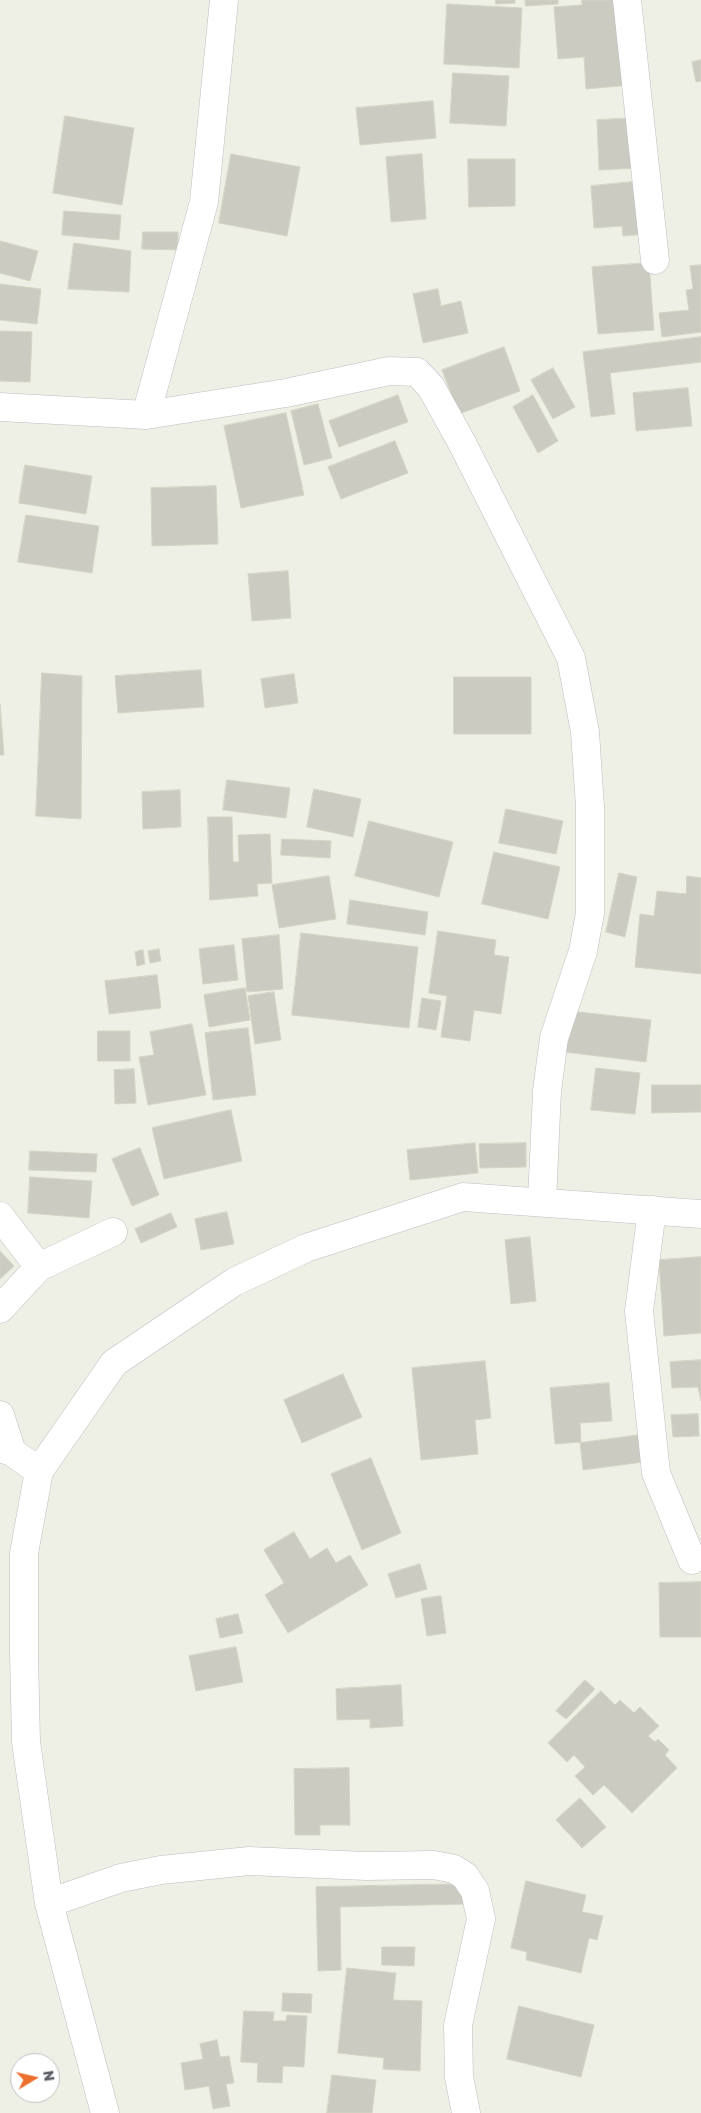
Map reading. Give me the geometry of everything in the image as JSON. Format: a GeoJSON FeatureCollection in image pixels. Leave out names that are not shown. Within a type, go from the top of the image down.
{"type":"FeatureCollection","features":[{"type":"Feature","properties":{"kind":"street"},"geometry":{"type":"LineString","coordinates":[[146,415],[204,202],[224,0]]}},
{"type":"Feature","properties":{"kind":"street"},"geometry":{"type":"LineString","coordinates":[[627,0],[655,260]]}},
{"type":"Feature","properties":{"kind":"street"},"geometry":{"type":"LineString","coordinates":[[0,407],[146,415],[286,393],[390,371],[417,372],[431,387],[462,443],[571,658],[585,732],[590,807],[590,913],[583,951],[554,1038],[547,1091],[542,1202]]}},
{"type":"Feature","properties":{"kind":"street"},"geometry":{"type":"LineString","coordinates":[[105,2113],[49,1903],[26,1742],[24,1553],[39,1471],[114,1363],[234,1282],[306,1248],[463,1197],[701,1214]]}},
{"type":"Feature","properties":{"kind":"street"},"geometry":{"type":"LineString","coordinates":[[652,1210],[639,1311],[656,1473],[692,1560]]}},
{"type":"Feature","properties":{"kind":"street"},"geometry":{"type":"LineString","coordinates":[[0,1216],[39,1267]]}},
{"type":"Feature","properties":{"kind":"street"},"geometry":{"type":"LineString","coordinates":[[0,1309],[39,1267],[113,1232]]}},
{"type":"Feature","properties":{"kind":"street"},"geometry":{"type":"LineString","coordinates":[[0,1416],[6,1450],[39,1471]]}},
{"type":"Feature","properties":{"kind":"street"},"geometry":{"type":"LineString","coordinates":[[49,1903],[121,1878],[161,1870],[249,1860],[366,1866],[434,1865],[454,1869],[465,1876],[475,1891],[481,1920],[458,2025],[459,2076],[466,2113]]}},
{"type":"Feature","properties":{"kind":"building"},"geometry":{"type":"Polygon","coordinates":[[[496,0],[515,0],[515,3],[496,4],[496,0]]]}},
{"type":"Feature","properties":{"kind":"building"},"geometry":{"type":"Polygon","coordinates":[[[525,0],[558,0],[558,4],[526,6],[525,0]]]}},
{"type":"Feature","properties":{"kind":"building"},"geometry":{"type":"Polygon","coordinates":[[[582,0],[624,0],[630,85],[586,89],[584,57],[558,59],[554,7],[582,5],[582,0]]]}},
{"type":"Feature","properties":{"kind":"building"},"geometry":{"type":"Polygon","coordinates":[[[447,4],[522,8],[519,68],[444,64],[447,4]]]}},
{"type":"Feature","properties":{"kind":"building"},"geometry":{"type":"Polygon","coordinates":[[[701,60],[701,81],[696,82],[692,62],[701,60]]]}},
{"type":"Feature","properties":{"kind":"building"},"geometry":{"type":"Polygon","coordinates":[[[453,73],[509,76],[506,126],[450,123],[453,73]]]}},
{"type":"Feature","properties":{"kind":"building"},"geometry":{"type":"Polygon","coordinates":[[[433,101],[436,138],[360,145],[356,108],[433,101]]]}},
{"type":"Feature","properties":{"kind":"building"},"geometry":{"type":"Polygon","coordinates":[[[65,116],[134,128],[122,205],[53,193],[65,116]]]}},
{"type":"Feature","properties":{"kind":"building"},"geometry":{"type":"Polygon","coordinates":[[[635,118],[637,168],[599,170],[597,120],[635,118]]]}},
{"type":"Feature","properties":{"kind":"building"},"geometry":{"type":"Polygon","coordinates":[[[231,154],[300,167],[287,236],[219,223],[231,154]]]}},
{"type":"Feature","properties":{"kind":"building"},"geometry":{"type":"Polygon","coordinates":[[[422,154],[426,219],[391,222],[386,157],[422,154]]]}},
{"type":"Feature","properties":{"kind":"building"},"geometry":{"type":"Polygon","coordinates":[[[468,159],[515,159],[515,206],[469,207],[468,159]]]}},
{"type":"Feature","properties":{"kind":"building"},"geometry":{"type":"Polygon","coordinates":[[[641,181],[646,234],[623,236],[622,226],[594,228],[591,186],[641,181]]]}},
{"type":"Feature","properties":{"kind":"building"},"geometry":{"type":"Polygon","coordinates":[[[64,211],[121,215],[119,240],[62,235],[64,211]]]}},
{"type":"Feature","properties":{"kind":"building"},"geometry":{"type":"Polygon","coordinates":[[[143,232],[178,232],[178,250],[142,249],[143,232]]]}},
{"type":"Feature","properties":{"kind":"building"},"geometry":{"type":"Polygon","coordinates":[[[0,241],[38,251],[30,281],[0,273],[0,241]]]}},
{"type":"Feature","properties":{"kind":"building"},"geometry":{"type":"Polygon","coordinates":[[[74,243],[131,251],[129,292],[68,289],[74,243]]]}},
{"type":"Feature","properties":{"kind":"building"},"geometry":{"type":"Polygon","coordinates":[[[649,263],[654,330],[598,334],[592,267],[649,263]]]}},
{"type":"Feature","properties":{"kind":"building"},"geometry":{"type":"Polygon","coordinates":[[[701,265],[701,332],[662,337],[659,313],[689,310],[686,290],[693,289],[690,266],[701,265]]]}},
{"type":"Feature","properties":{"kind":"building"},"geometry":{"type":"Polygon","coordinates":[[[0,284],[41,289],[37,324],[0,320],[0,284]]]}},
{"type":"Feature","properties":{"kind":"building"},"geometry":{"type":"Polygon","coordinates":[[[438,289],[441,306],[461,301],[468,333],[423,343],[413,294],[438,289]]]}},
{"type":"Feature","properties":{"kind":"building"},"geometry":{"type":"Polygon","coordinates":[[[0,331],[32,332],[30,382],[0,381],[0,331]]]}},
{"type":"Feature","properties":{"kind":"building"},"geometry":{"type":"Polygon","coordinates":[[[701,337],[701,362],[610,373],[615,414],[591,417],[583,352],[701,337]]]}},
{"type":"Feature","properties":{"kind":"building"},"geometry":{"type":"Polygon","coordinates":[[[504,347],[520,391],[459,414],[442,370],[504,347]]]}},
{"type":"Feature","properties":{"kind":"building"},"geometry":{"type":"Polygon","coordinates":[[[553,368],[575,407],[553,419],[531,380],[553,368]]]}},
{"type":"Feature","properties":{"kind":"building"},"geometry":{"type":"Polygon","coordinates":[[[688,388],[692,426],[636,431],[633,393],[688,388]]]}},
{"type":"Feature","properties":{"kind":"building"},"geometry":{"type":"Polygon","coordinates":[[[398,395],[408,422],[339,447],[329,421],[398,395]]]}},
{"type":"Feature","properties":{"kind":"building"},"geometry":{"type":"Polygon","coordinates":[[[533,395],[558,441],[538,453],[513,407],[533,395]]]}},
{"type":"Feature","properties":{"kind":"building"},"geometry":{"type":"Polygon","coordinates":[[[318,404],[332,458],[304,465],[291,411],[318,404]]]}},
{"type":"Feature","properties":{"kind":"building"},"geometry":{"type":"Polygon","coordinates":[[[286,413],[304,495],[241,508],[224,426],[286,413]]]}},
{"type":"Feature","properties":{"kind":"building"},"geometry":{"type":"Polygon","coordinates":[[[395,441],[408,473],[341,499],[328,467],[395,441]]]}},
{"type":"Feature","properties":{"kind":"building"},"geometry":{"type":"Polygon","coordinates":[[[25,465],[92,476],[86,514],[19,503],[25,465]]]}},
{"type":"Feature","properties":{"kind":"building"},"geometry":{"type":"Polygon","coordinates":[[[216,486],[218,544],[152,546],[151,488],[216,486]]]}},
{"type":"Feature","properties":{"kind":"building"},"geometry":{"type":"Polygon","coordinates":[[[26,515],[99,526],[92,573],[18,562],[26,515]]]}},
{"type":"Feature","properties":{"kind":"building"},"geometry":{"type":"Polygon","coordinates":[[[288,571],[291,618],[252,621],[248,574],[288,571]]]}},
{"type":"Feature","properties":{"kind":"building"},"geometry":{"type":"Polygon","coordinates":[[[201,670],[204,707],[118,713],[115,676],[201,670]]]}},
{"type":"Feature","properties":{"kind":"building"},"geometry":{"type":"Polygon","coordinates":[[[42,673],[82,676],[81,819],[36,816],[42,673]]]}},
{"type":"Feature","properties":{"kind":"building"},"geometry":{"type":"Polygon","coordinates":[[[294,674],[298,703],[265,708],[261,679],[294,674]]]}},
{"type":"Feature","properties":{"kind":"building"},"geometry":{"type":"Polygon","coordinates":[[[454,677],[531,677],[531,734],[454,734],[454,677]]]}},
{"type":"Feature","properties":{"kind":"building"},"geometry":{"type":"Polygon","coordinates":[[[0,704],[4,755],[0,755],[0,704]]]}},
{"type":"Feature","properties":{"kind":"building"},"geometry":{"type":"Polygon","coordinates":[[[227,780],[290,788],[286,818],[223,810],[227,780]]]}},
{"type":"Feature","properties":{"kind":"building"},"geometry":{"type":"Polygon","coordinates":[[[314,789],[361,799],[353,837],[307,827],[314,789]]]}},
{"type":"Feature","properties":{"kind":"building"},"geometry":{"type":"Polygon","coordinates":[[[180,790],[181,827],[143,829],[142,792],[180,790]]]}},
{"type":"Feature","properties":{"kind":"building"},"geometry":{"type":"Polygon","coordinates":[[[506,809],[563,821],[556,854],[499,843],[506,809]]]}},
{"type":"Feature","properties":{"kind":"building"},"geometry":{"type":"Polygon","coordinates":[[[208,817],[232,817],[233,862],[239,862],[238,835],[270,834],[272,883],[257,884],[258,896],[210,900],[208,817]]]}},
{"type":"Feature","properties":{"kind":"building"},"geometry":{"type":"Polygon","coordinates":[[[369,821],[453,842],[439,897],[355,876],[369,821]]]}},
{"type":"Feature","properties":{"kind":"building"},"geometry":{"type":"Polygon","coordinates":[[[282,839],[331,841],[330,858],[281,855],[282,839]]]}},
{"type":"Feature","properties":{"kind":"building"},"geometry":{"type":"Polygon","coordinates":[[[494,852],[560,867],[548,919],[482,904],[494,852]]]}},
{"type":"Feature","properties":{"kind":"building"},"geometry":{"type":"Polygon","coordinates":[[[619,873],[637,877],[625,937],[606,932],[619,873]]]}},
{"type":"Feature","properties":{"kind":"building"},"geometry":{"type":"Polygon","coordinates":[[[329,876],[336,919],[279,928],[272,885],[329,876]]]}},
{"type":"Feature","properties":{"kind":"building"},"geometry":{"type":"Polygon","coordinates":[[[687,876],[701,878],[701,974],[635,967],[640,914],[654,916],[657,891],[686,894],[687,876]]]}},
{"type":"Feature","properties":{"kind":"building"},"geometry":{"type":"Polygon","coordinates":[[[350,900],[428,912],[425,935],[347,924],[350,900]]]}},
{"type":"Feature","properties":{"kind":"building"},"geometry":{"type":"Polygon","coordinates":[[[438,931],[496,940],[494,955],[509,957],[501,1014],[474,1010],[470,1041],[441,1037],[447,996],[429,993],[438,931]]]}},
{"type":"Feature","properties":{"kind":"building"},"geometry":{"type":"Polygon","coordinates":[[[301,933],[418,947],[409,1028],[292,1015],[301,933]]]}},
{"type":"Feature","properties":{"kind":"building"},"geometry":{"type":"Polygon","coordinates":[[[279,935],[283,989],[247,992],[242,939],[279,935]]]}},
{"type":"Feature","properties":{"kind":"building"},"geometry":{"type":"Polygon","coordinates":[[[234,945],[238,980],[203,984],[199,949],[234,945]]]}},
{"type":"Feature","properties":{"kind":"building"},"geometry":{"type":"Polygon","coordinates":[[[159,949],[161,961],[150,963],[148,951],[159,949]]]}},
{"type":"Feature","properties":{"kind":"building"},"geometry":{"type":"Polygon","coordinates":[[[143,950],[145,964],[137,966],[135,952],[143,950]]]}},
{"type":"Feature","properties":{"kind":"building"},"geometry":{"type":"Polygon","coordinates":[[[157,975],[161,1008],[109,1014],[105,981],[157,975]]]}},
{"type":"Feature","properties":{"kind":"building"},"geometry":{"type":"Polygon","coordinates":[[[245,988],[250,1020],[209,1027],[204,995],[245,988]]]}},
{"type":"Feature","properties":{"kind":"building"},"geometry":{"type":"Polygon","coordinates":[[[274,992],[281,1040],[255,1044],[248,996],[274,992]]]}},
{"type":"Feature","properties":{"kind":"building"},"geometry":{"type":"Polygon","coordinates":[[[422,998],[441,1001],[436,1030],[418,1027],[422,998]]]}},
{"type":"Feature","properties":{"kind":"building"},"geometry":{"type":"Polygon","coordinates":[[[570,1011],[651,1020],[646,1062],[565,1052],[570,1011]]]}},
{"type":"Feature","properties":{"kind":"building"},"geometry":{"type":"Polygon","coordinates":[[[192,1024],[206,1095],[148,1105],[139,1057],[154,1055],[150,1032],[192,1024]]]}},
{"type":"Feature","properties":{"kind":"building"},"geometry":{"type":"Polygon","coordinates":[[[248,1028],[256,1095],[213,1100],[205,1033],[248,1028]]]}},
{"type":"Feature","properties":{"kind":"building"},"geometry":{"type":"Polygon","coordinates":[[[98,1031],[130,1031],[130,1061],[98,1061],[98,1031]]]}},
{"type":"Feature","properties":{"kind":"building"},"geometry":{"type":"Polygon","coordinates":[[[596,1068],[640,1073],[635,1114],[591,1110],[596,1068]]]}},
{"type":"Feature","properties":{"kind":"building"},"geometry":{"type":"Polygon","coordinates":[[[134,1069],[136,1103],[115,1104],[114,1070],[134,1069]]]}},
{"type":"Feature","properties":{"kind":"building"},"geometry":{"type":"Polygon","coordinates":[[[652,1085],[701,1085],[701,1112],[652,1113],[652,1085]]]}},
{"type":"Feature","properties":{"kind":"building"},"geometry":{"type":"Polygon","coordinates":[[[231,1110],[242,1161],[164,1179],[152,1128],[231,1110]]]}},
{"type":"Feature","properties":{"kind":"building"},"geometry":{"type":"Polygon","coordinates":[[[475,1143],[478,1173],[410,1180],[407,1150],[475,1143]]]}},
{"type":"Feature","properties":{"kind":"building"},"geometry":{"type":"Polygon","coordinates":[[[526,1143],[526,1167],[480,1168],[479,1144],[526,1143]]]}},
{"type":"Feature","properties":{"kind":"building"},"geometry":{"type":"Polygon","coordinates":[[[140,1148],[159,1195],[132,1206],[112,1159],[140,1148]]]}},
{"type":"Feature","properties":{"kind":"building"},"geometry":{"type":"Polygon","coordinates":[[[30,1151],[97,1154],[96,1172],[29,1170],[30,1151]]]}},
{"type":"Feature","properties":{"kind":"building"},"geometry":{"type":"Polygon","coordinates":[[[30,1177],[92,1181],[89,1218],[28,1213],[30,1177]]]}},
{"type":"Feature","properties":{"kind":"building"},"geometry":{"type":"Polygon","coordinates":[[[227,1212],[234,1244],[201,1250],[195,1219],[227,1212]]]}},
{"type":"Feature","properties":{"kind":"building"},"geometry":{"type":"Polygon","coordinates":[[[171,1213],[177,1227],[141,1243],[135,1229],[171,1213]]]}},
{"type":"Feature","properties":{"kind":"building"},"geometry":{"type":"Polygon","coordinates":[[[530,1237],[536,1301],[511,1304],[505,1240],[530,1237]]]}},
{"type":"Feature","properties":{"kind":"building"},"geometry":{"type":"Polygon","coordinates":[[[0,1251],[14,1266],[0,1279],[0,1251]]]}},
{"type":"Feature","properties":{"kind":"building"},"geometry":{"type":"Polygon","coordinates":[[[701,1257],[701,1333],[664,1336],[659,1260],[701,1257]]]}},
{"type":"Feature","properties":{"kind":"building"},"geometry":{"type":"Polygon","coordinates":[[[701,1360],[701,1401],[698,1387],[672,1388],[670,1362],[701,1360]]]}},
{"type":"Feature","properties":{"kind":"building"},"geometry":{"type":"Polygon","coordinates":[[[485,1361],[491,1418],[475,1420],[478,1454],[421,1460],[412,1368],[485,1361]]]}},
{"type":"Feature","properties":{"kind":"building"},"geometry":{"type":"Polygon","coordinates":[[[343,1374],[362,1417],[302,1443],[284,1400],[343,1374]]]}},
{"type":"Feature","properties":{"kind":"building"},"geometry":{"type":"Polygon","coordinates":[[[609,1383],[612,1421],[580,1423],[581,1442],[555,1444],[550,1388],[609,1383]]]}},
{"type":"Feature","properties":{"kind":"building"},"geometry":{"type":"Polygon","coordinates":[[[698,1414],[699,1436],[673,1437],[671,1415],[698,1414]]]}},
{"type":"Feature","properties":{"kind":"building"},"geometry":{"type":"Polygon","coordinates":[[[639,1435],[643,1462],[583,1470],[580,1443],[639,1435]]]}},
{"type":"Feature","properties":{"kind":"building"},"geometry":{"type":"Polygon","coordinates":[[[371,1458],[401,1533],[362,1550],[331,1474],[371,1458]]]}},
{"type":"Feature","properties":{"kind":"building"},"geometry":{"type":"Polygon","coordinates":[[[294,1532],[310,1559],[327,1548],[336,1563],[350,1555],[368,1585],[288,1633],[265,1595],[284,1583],[264,1550],[294,1532]]]}},
{"type":"Feature","properties":{"kind":"building"},"geometry":{"type":"Polygon","coordinates":[[[420,1564],[427,1589],[396,1598],[388,1574],[420,1564]]]}},
{"type":"Feature","properties":{"kind":"building"},"geometry":{"type":"Polygon","coordinates":[[[701,1582],[701,1637],[660,1637],[659,1583],[701,1582]]]}},
{"type":"Feature","properties":{"kind":"building"},"geometry":{"type":"Polygon","coordinates":[[[441,1596],[446,1633],[427,1636],[421,1599],[441,1596]]]}},
{"type":"Feature","properties":{"kind":"building"},"geometry":{"type":"Polygon","coordinates":[[[238,1614],[243,1633],[220,1638],[216,1619],[238,1614]]]}},
{"type":"Feature","properties":{"kind":"building"},"geometry":{"type":"Polygon","coordinates":[[[236,1647],[243,1682],[196,1691],[189,1656],[236,1647]]]}},
{"type":"Feature","properties":{"kind":"building"},"geometry":{"type":"Polygon","coordinates":[[[585,1680],[595,1689],[566,1719],[556,1711],[585,1680]]]}},
{"type":"Feature","properties":{"kind":"building"},"geometry":{"type":"Polygon","coordinates":[[[401,1685],[403,1726],[370,1728],[370,1719],[337,1720],[336,1689],[401,1685]]]}},
{"type":"Feature","properties":{"kind":"building"},"geometry":{"type":"Polygon","coordinates":[[[601,1691],[615,1705],[620,1700],[634,1713],[640,1707],[659,1726],[648,1736],[655,1742],[658,1739],[669,1750],[665,1755],[677,1768],[632,1813],[604,1785],[593,1795],[575,1776],[585,1767],[574,1755],[567,1762],[548,1743],[601,1691]]]}},
{"type":"Feature","properties":{"kind":"building"},"geometry":{"type":"Polygon","coordinates":[[[349,1768],[350,1825],[320,1825],[320,1835],[295,1835],[294,1769],[349,1768]]]}},
{"type":"Feature","properties":{"kind":"building"},"geometry":{"type":"Polygon","coordinates":[[[580,1798],[606,1827],[582,1848],[556,1820],[580,1798]]]}},
{"type":"Feature","properties":{"kind":"building"},"geometry":{"type":"Polygon","coordinates":[[[526,1881],[586,1895],[582,1912],[603,1916],[597,1940],[589,1938],[581,1973],[526,1960],[527,1952],[511,1948],[526,1881]]]}},
{"type":"Feature","properties":{"kind":"building"},"geometry":{"type":"Polygon","coordinates":[[[465,1884],[466,1904],[340,1907],[341,1970],[318,1971],[316,1887],[465,1884]]]}},
{"type":"Feature","properties":{"kind":"building"},"geometry":{"type":"Polygon","coordinates":[[[382,1947],[415,1947],[414,1966],[382,1965],[382,1947]]]}},
{"type":"Feature","properties":{"kind":"building"},"geometry":{"type":"Polygon","coordinates":[[[347,1968],[396,1973],[393,2000],[422,2001],[420,2071],[383,2069],[384,2058],[338,2053],[347,1968]]]}},
{"type":"Feature","properties":{"kind":"building"},"geometry":{"type":"Polygon","coordinates":[[[283,1993],[312,1994],[311,2013],[282,2011],[283,1993]]]}},
{"type":"Feature","properties":{"kind":"building"},"geometry":{"type":"Polygon","coordinates":[[[519,2006],[594,2025],[581,2077],[507,2059],[519,2006]]]}},
{"type":"Feature","properties":{"kind":"building"},"geometry":{"type":"Polygon","coordinates":[[[244,2011],[274,2012],[273,2021],[286,2021],[287,2015],[307,2016],[304,2067],[283,2066],[282,2083],[257,2082],[258,2063],[241,2062],[244,2011]]]}},
{"type":"Feature","properties":{"kind":"building"},"geometry":{"type":"Polygon","coordinates":[[[217,2040],[220,2057],[229,2056],[234,2083],[226,2084],[230,2106],[213,2109],[209,2086],[185,2090],[181,2063],[203,2059],[200,2044],[217,2040]]]}},
{"type":"Feature","properties":{"kind":"building"},"geometry":{"type":"Polygon","coordinates":[[[332,2075],[376,2080],[372,2113],[327,2113],[332,2075]]]}}]}
